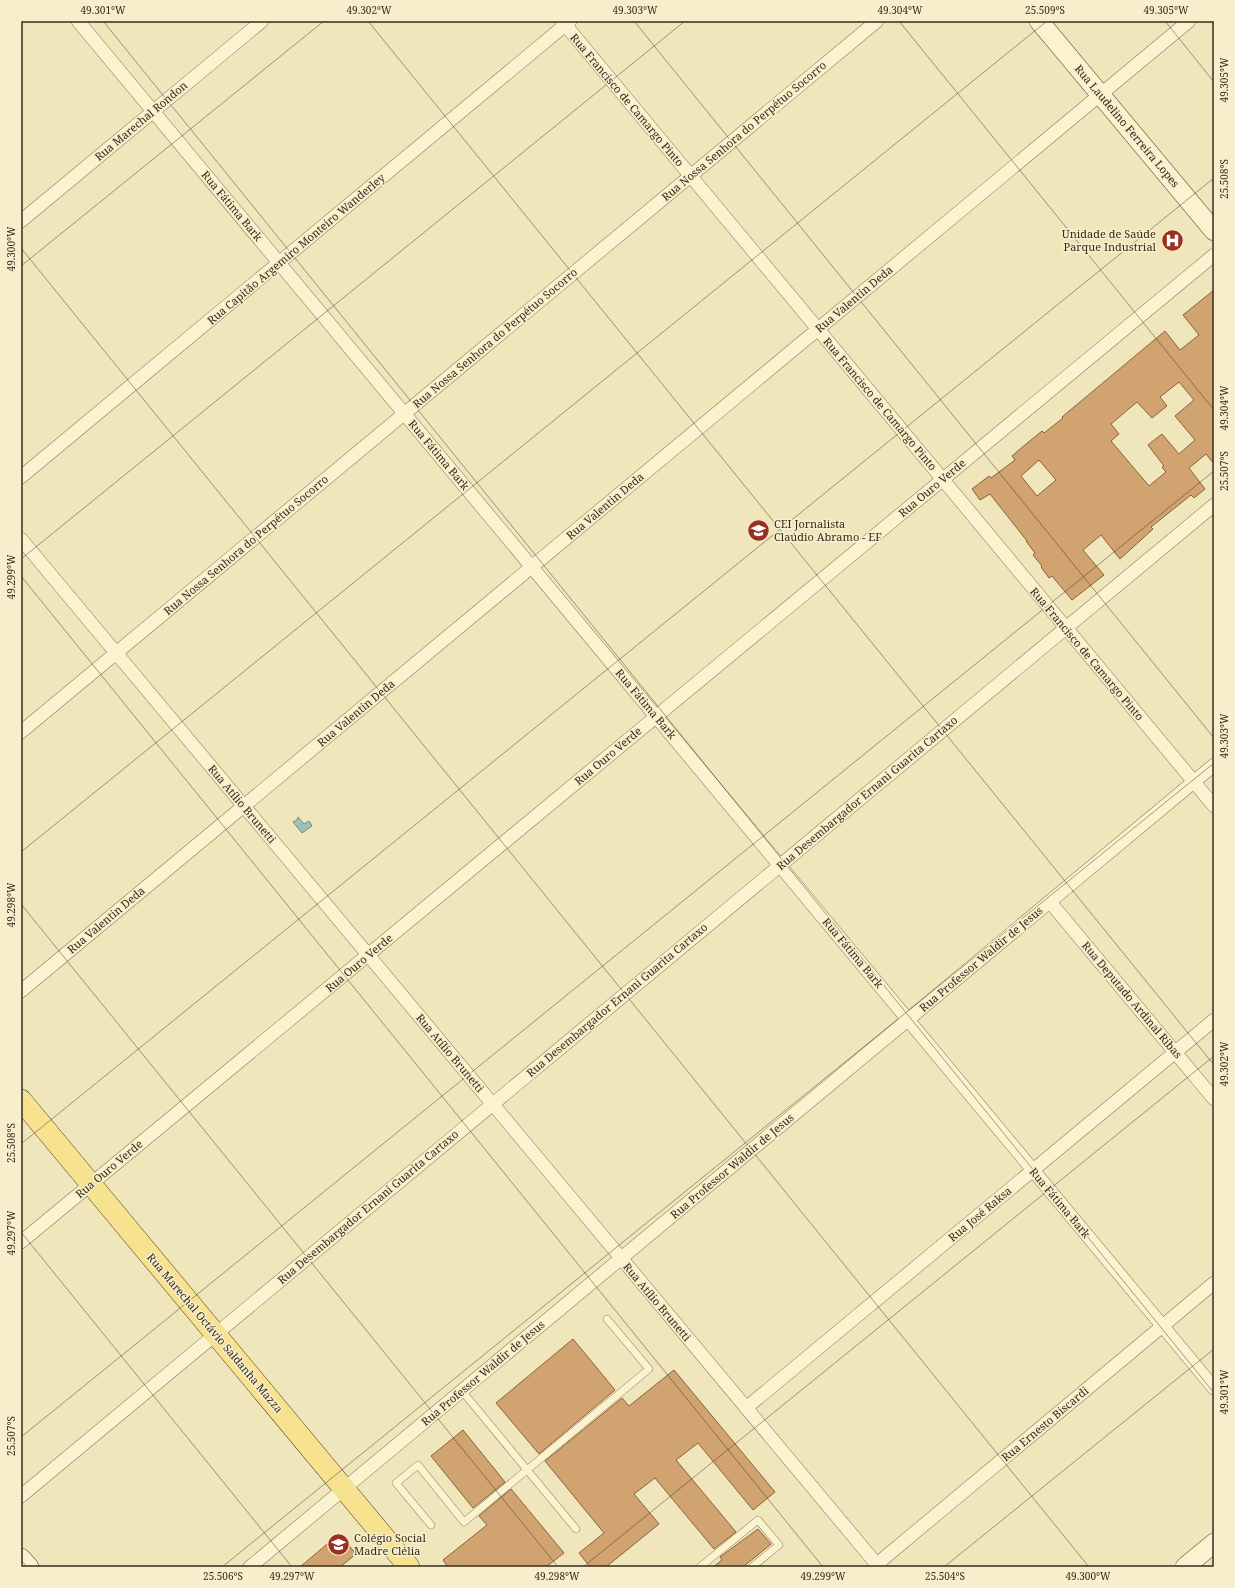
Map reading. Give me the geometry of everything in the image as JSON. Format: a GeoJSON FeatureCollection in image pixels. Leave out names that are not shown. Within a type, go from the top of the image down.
{"type":"FeatureCollection","features":[{"type":"Feature","properties":{"kind":"main road","name":"Rua Marechal Octávio Saldanha Mazza"},"geometry":{"type":"LineString","coordinates":[[21,1100],[409,1567]]}},
{"type":"Feature","properties":{"kind":"street","name":"Rua Fátima Bark"},"geometry":{"type":"LineString","coordinates":[[78,21],[1214,1388]]}},
{"type":"Feature","properties":{"kind":"street","name":"Rua Marechal Rondon"},"geometry":{"type":"LineString","coordinates":[[21,221],[262,21]]}},
{"type":"Feature","properties":{"kind":"street","name":"Rua Nossa Senhora do Perpétuo Socorro"},"geometry":{"type":"LineString","coordinates":[[21,732],[877,21]]}},
{"type":"Feature","properties":{"kind":"street","name":"Rua Laudelino Ferreira Lopes"},"geometry":{"type":"LineString","coordinates":[[1039,21],[1214,231]]}},
{"type":"Feature","properties":{"kind":"street","name":"Rua Valentin Deda"},"geometry":{"type":"LineString","coordinates":[[21,991],[1189,21]]}},
{"type":"Feature","properties":{"kind":"street","name":"Rua Francisco de Camargo Pinto"},"geometry":{"type":"LineString","coordinates":[[566,22],[690,176],[1214,806]]}},
{"type":"Feature","properties":{"kind":"street","name":"Rua Capitão Argemiro Monteiro Wanderley"},"geometry":{"type":"LineString","coordinates":[[21,477],[566,22]]}},
{"type":"Feature","properties":{"kind":"street","name":"Rua Ouro Verde"},"geometry":{"type":"LineString","coordinates":[[21,1242],[1214,255]]}},
{"type":"Feature","properties":{"kind":"street","name":"Rua Desembargador Ernani Guarita Cartaxo"},"geometry":{"type":"LineString","coordinates":[[21,1496],[1214,505]]}},
{"type":"Feature","properties":{"kind":"street","name":"Rua Atílio Brunetti"},"geometry":{"type":"LineString","coordinates":[[21,538],[878,1566]]}},
{"type":"Feature","properties":{"kind":"street","name":"Rua Professor Waldir de Jesus"},"geometry":{"type":"LineString","coordinates":[[250,1567],[1214,766]]}},
{"type":"Feature","properties":{"kind":"street","name":"Rua Deputado Ardinal Ribas"},"geometry":{"type":"LineString","coordinates":[[1050,902],[1214,1099]]}},
{"type":"Feature","properties":{"kind":"street","name":"Rua José Raksa"},"geometry":{"type":"LineString","coordinates":[[746,1408],[1214,1020]]}},
{"type":"Feature","properties":{"kind":"street","name":"Rua Ernesto Biscardi"},"geometry":{"type":"LineString","coordinates":[[878,1566],[1214,1284]]}},
{"type":"Feature","properties":{"kind":"street"},"geometry":{"type":"LineString","coordinates":[[1185,1567],[1214,1543]]}},
{"type":"Feature","properties":{"kind":"street"},"geometry":{"type":"LineString","coordinates":[[21,1558],[29,1567]]}},
{"type":"Feature","properties":{"kind":"lane"},"geometry":{"type":"LineString","coordinates":[[431,1525],[396,1483],[418,1465],[464,1522],[649,1369],[607,1318]]}},
{"type":"Feature","properties":{"kind":"lane"},"geometry":{"type":"LineString","coordinates":[[462,1391],[576,1529]]}},
{"type":"Feature","properties":{"kind":"lane"},"geometry":{"type":"LineString","coordinates":[[700,1567],[758,1520],[779,1545],[752,1567]]}},
{"type":"Feature","properties":{"kind":"water"},"geometry":{"type":"Polygon","coordinates":[[[298,817],[304,824],[309,821],[312,826],[302,833],[293,822],[297,820],[298,817]]]}},
{"type":"Feature","properties":{"kind":"building"},"geometry":{"type":"Polygon","coordinates":[[[1214,290],[1214,464],[1206,454],[1189,468],[1205,489],[1194,498],[1191,495],[1151,527],[1153,529],[1120,559],[1101,535],[1083,550],[1104,575],[1072,600],[1052,576],[1049,578],[1033,555],[1035,553],[1027,541],[990,494],[980,500],[972,489],[989,476],[991,478],[1015,460],[1012,456],[1020,449],[1042,431],[1044,433],[1063,418],[1062,417],[1165,331],[1180,350],[1199,335],[1183,315],[1214,290]],[[1179,382],[1160,397],[1167,406],[1152,418],[1137,402],[1111,424],[1119,434],[1111,441],[1149,486],[1166,472],[1162,467],[1164,466],[1148,445],[1162,434],[1179,454],[1195,440],[1175,416],[1194,400],[1179,382]],[[1039,460],[1021,476],[1037,496],[1056,480],[1039,460]]]}},
{"type":"Feature","properties":{"kind":"building"},"geometry":{"type":"Polygon","coordinates":[[[573,1339],[615,1390],[539,1454],[496,1403],[573,1339]]]}},
{"type":"Feature","properties":{"kind":"building"},"geometry":{"type":"Polygon","coordinates":[[[674,1370],[775,1492],[753,1510],[698,1443],[676,1460],[736,1532],[714,1549],[655,1478],[634,1494],[659,1524],[606,1567],[590,1567],[579,1553],[604,1533],[545,1461],[622,1398],[629,1406],[674,1370]]]}},
{"type":"Feature","properties":{"kind":"building"},"geometry":{"type":"Polygon","coordinates":[[[463,1430],[505,1482],[473,1508],[431,1456],[463,1430]]]}},
{"type":"Feature","properties":{"kind":"building"},"geometry":{"type":"Polygon","coordinates":[[[511,1489],[564,1553],[546,1567],[448,1567],[443,1560],[487,1525],[479,1516],[511,1489]]]}},
{"type":"Feature","properties":{"kind":"building"},"geometry":{"type":"Polygon","coordinates":[[[758,1529],[771,1544],[743,1567],[713,1567],[722,1560],[720,1557],[758,1529]]]}},
{"type":"Feature","properties":{"kind":"building","name":"Colégio Social Madre Clélia"},"geometry":{"type":"Polygon","coordinates":[[[339,1534],[356,1554],[340,1567],[300,1567],[339,1534]]]}},
{"type":"Feature","properties":{"kind":"place","name":"Unidade de Saúde Parque Industrial"},"geometry":{"type":"Point","coordinates":[1172,240]}},
{"type":"Feature","properties":{"kind":"place","name":"CEI Jornalista Claúdio Abramo - EF"},"geometry":{"type":"Point","coordinates":[758,530]}},
{"type":"Feature","properties":{"kind":"place","name":"Colégio Social Madre Clélia"},"geometry":{"type":"Point","coordinates":[338,1544]}}]}
